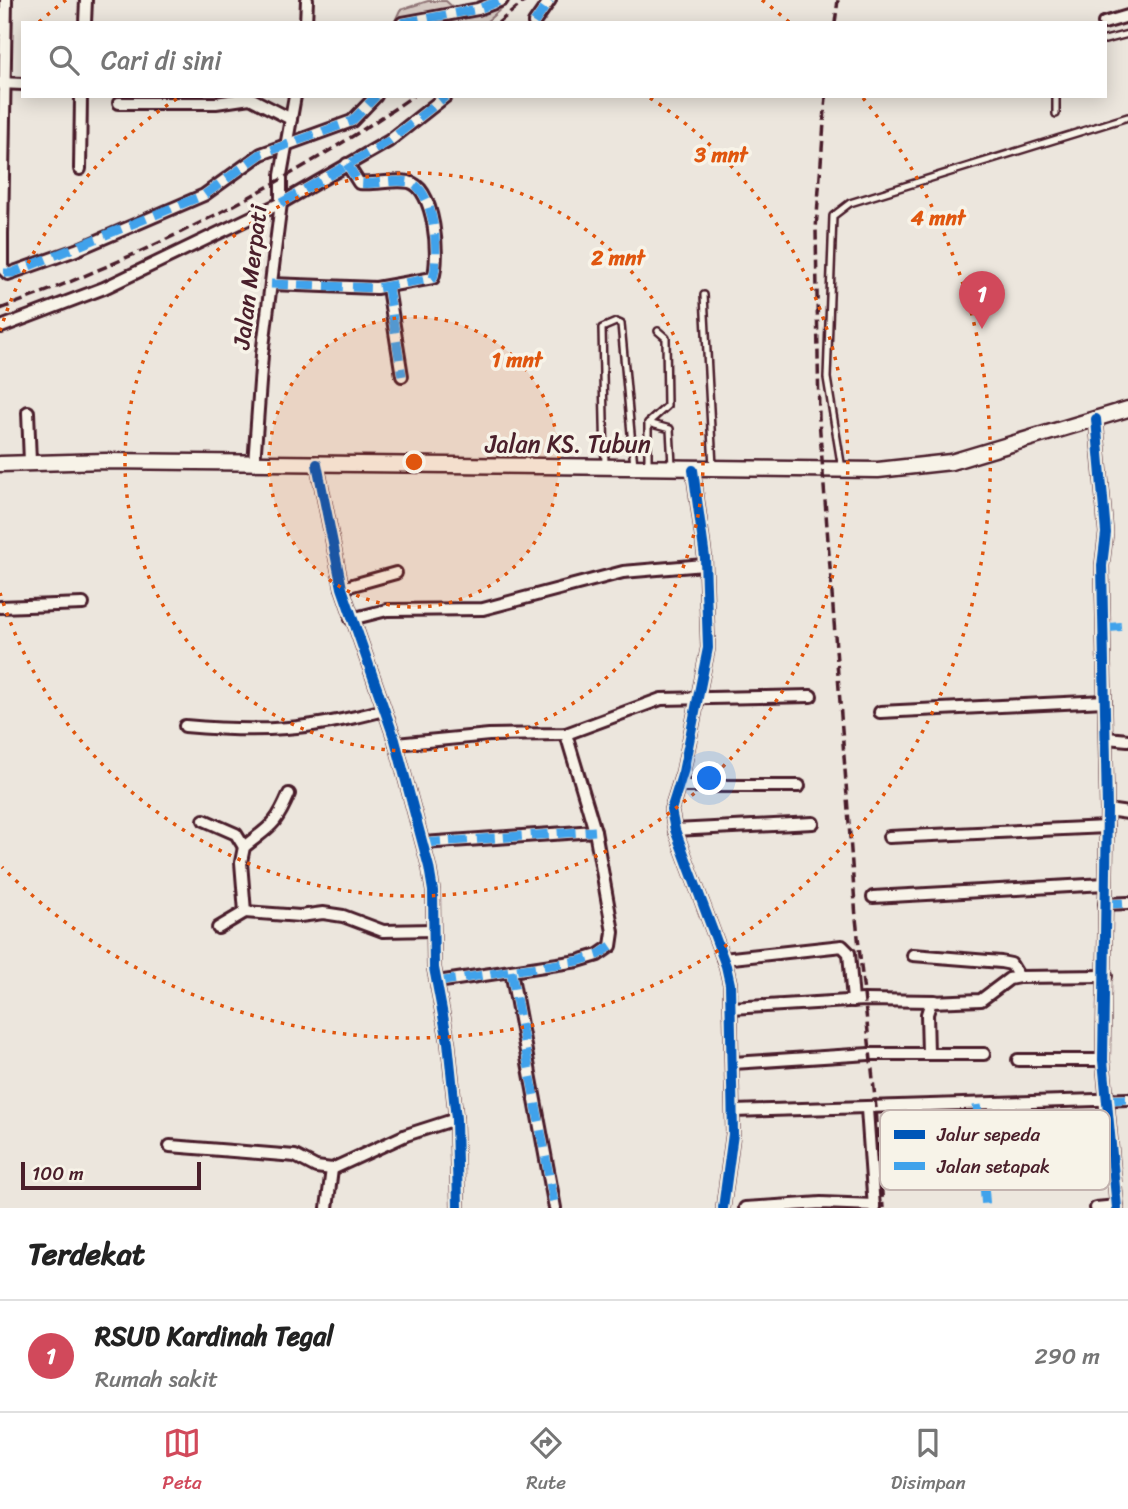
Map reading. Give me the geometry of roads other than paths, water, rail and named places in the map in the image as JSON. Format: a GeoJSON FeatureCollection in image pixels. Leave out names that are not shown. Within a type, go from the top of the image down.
{"type":"FeatureCollection","features":[{"type":"Feature","properties":{"kind":"main road","name":"Jalan KS. Tubun"},"geometry":{"type":"LineString","coordinates":[[0,464],[641,466],[693,470],[878,470],[951,462],[1128,409]]}},
{"type":"Feature","properties":{"kind":"street"},"geometry":{"type":"LineString","coordinates":[[6,0],[1,234],[2,268],[8,274],[76,250],[204,195],[261,154],[352,121],[374,98]]}},
{"type":"Feature","properties":{"kind":"street"},"geometry":{"type":"LineString","coordinates":[[85,21],[86,0]]}},
{"type":"Feature","properties":{"kind":"street"},"geometry":{"type":"LineString","coordinates":[[306,21],[307,0]]}},
{"type":"Feature","properties":{"kind":"street"},"geometry":{"type":"LineString","coordinates":[[413,21],[478,9],[502,0]]}},
{"type":"Feature","properties":{"kind":"street"},"geometry":{"type":"LineString","coordinates":[[535,21],[550,0]]}},
{"type":"Feature","properties":{"kind":"street"},"geometry":{"type":"LineString","coordinates":[[1107,22],[1128,16]]}},
{"type":"Feature","properties":{"kind":"street"},"geometry":{"type":"LineString","coordinates":[[3,83],[21,84]]}},
{"type":"Feature","properties":{"kind":"street"},"geometry":{"type":"LineString","coordinates":[[80,169],[81,98]]}},
{"type":"Feature","properties":{"kind":"street","name":"Jalan Merpati"},"geometry":{"type":"LineString","coordinates":[[254,464],[281,203],[284,146],[295,98]]}},
{"type":"Feature","properties":{"kind":"street"},"geometry":{"type":"LineString","coordinates":[[1,327],[104,288],[281,203],[390,141],[444,98]]}},
{"type":"Feature","properties":{"kind":"street"},"geometry":{"type":"LineString","coordinates":[[118,103],[216,103],[250,99],[291,119]]}},
{"type":"Feature","properties":{"kind":"street"},"geometry":{"type":"LineString","coordinates":[[271,284],[388,288],[430,279],[434,275],[432,218],[425,194],[408,182],[359,183],[347,164]]}},
{"type":"Feature","properties":{"kind":"street"},"geometry":{"type":"LineString","coordinates":[[388,288],[402,376]]}},
{"type":"Feature","properties":{"kind":"street"},"geometry":{"type":"LineString","coordinates":[[28,412],[30,462]]}},
{"type":"Feature","properties":{"kind":"street"},"geometry":{"type":"LineString","coordinates":[[1096,419],[1106,533],[1102,566],[1107,738],[1103,1060],[1109,1110]]}},
{"type":"Feature","properties":{"kind":"street"},"geometry":{"type":"LineString","coordinates":[[317,464],[342,587],[396,744],[433,891],[436,982],[448,1042],[456,1119],[458,1208]]}},
{"type":"Feature","properties":{"kind":"street"},"geometry":{"type":"LineString","coordinates":[[693,470],[704,565],[708,648],[679,786],[671,810],[675,831],[723,958],[732,1008],[734,1111],[723,1208]]}},
{"type":"Feature","properties":{"kind":"street"},"geometry":{"type":"LineString","coordinates":[[351,618],[397,609],[483,609],[623,572],[704,565]]}},
{"type":"Feature","properties":{"kind":"street"},"geometry":{"type":"LineString","coordinates":[[342,587],[396,573]]}},
{"type":"Feature","properties":{"kind":"street"},"geometry":{"type":"LineString","coordinates":[[0,607],[83,604]]}},
{"type":"Feature","properties":{"kind":"street"},"geometry":{"type":"LineString","coordinates":[[396,744],[489,735],[566,734],[662,699],[811,695]]}},
{"type":"Feature","properties":{"kind":"street"},"geometry":{"type":"LineString","coordinates":[[880,712],[1105,701]]}},
{"type":"Feature","properties":{"kind":"street"},"geometry":{"type":"LineString","coordinates":[[185,726],[275,732],[330,724],[384,710]]}},
{"type":"Feature","properties":{"kind":"street"},"geometry":{"type":"LineString","coordinates":[[436,982],[579,961],[598,955],[611,946],[613,932],[594,831],[566,734]]}},
{"type":"Feature","properties":{"kind":"street"},"geometry":{"type":"LineString","coordinates":[[1107,738],[1128,740]]}},
{"type":"Feature","properties":{"kind":"street"},"geometry":{"type":"LineString","coordinates":[[679,786],[799,786]]}},
{"type":"Feature","properties":{"kind":"street"},"geometry":{"type":"LineString","coordinates":[[244,847],[265,833],[278,819],[289,794]]}},
{"type":"Feature","properties":{"kind":"street"},"geometry":{"type":"LineString","coordinates":[[1107,810],[1128,813]]}},
{"type":"Feature","properties":{"kind":"street"},"geometry":{"type":"LineString","coordinates":[[205,820],[236,834],[244,847],[241,862],[245,912]]}},
{"type":"Feature","properties":{"kind":"street"},"geometry":{"type":"LineString","coordinates":[[675,831],[813,823]]}},
{"type":"Feature","properties":{"kind":"street"},"geometry":{"type":"LineString","coordinates":[[889,836],[1107,827]]}},
{"type":"Feature","properties":{"kind":"street"},"geometry":{"type":"LineString","coordinates":[[423,843],[594,831]]}},
{"type":"Feature","properties":{"kind":"street"},"geometry":{"type":"LineString","coordinates":[[873,897],[1105,884]]}},
{"type":"Feature","properties":{"kind":"street"},"geometry":{"type":"LineString","coordinates":[[1105,904],[1128,903]]}},
{"type":"Feature","properties":{"kind":"street"},"geometry":{"type":"LineString","coordinates":[[218,928],[245,912],[300,916],[323,913],[343,916],[383,931],[433,930]]}},
{"type":"Feature","properties":{"kind":"street"},"geometry":{"type":"LineString","coordinates":[[723,958],[842,946],[849,953],[853,1001]]}},
{"type":"Feature","properties":{"kind":"street"},"geometry":{"type":"LineString","coordinates":[[913,955],[1011,964],[1019,977]]}},
{"type":"Feature","properties":{"kind":"street"},"geometry":{"type":"LineString","coordinates":[[511,971],[555,1208]]}},
{"type":"Feature","properties":{"kind":"street"},"geometry":{"type":"LineString","coordinates":[[732,1008],[853,1001],[981,1000],[1009,979],[1019,977],[1106,976]]}},
{"type":"Feature","properties":{"kind":"street"},"geometry":{"type":"LineString","coordinates":[[928,1053],[927,1014],[931,1002],[937,1001]]}},
{"type":"Feature","properties":{"kind":"street"},"geometry":{"type":"LineString","coordinates":[[733,1063],[928,1053],[984,1054]]}},
{"type":"Feature","properties":{"kind":"street"},"geometry":{"type":"LineString","coordinates":[[1018,1060],[1103,1060]]}},
{"type":"Feature","properties":{"kind":"street"},"geometry":{"type":"LineString","coordinates":[[734,1111],[1128,1099]]}},
{"type":"Feature","properties":{"kind":"street"},"geometry":{"type":"LineString","coordinates":[[745,1208],[821,1203],[874,1207],[867,1109]]}},
{"type":"Feature","properties":{"kind":"street"},"geometry":{"type":"LineString","coordinates":[[170,1146],[295,1156],[324,1170],[332,1169],[406,1135],[456,1119]]}},
{"type":"Feature","properties":{"kind":"street"},"geometry":{"type":"LineString","coordinates":[[1096,1208],[1117,1207],[1110,1123]]}},
{"type":"Feature","properties":{"kind":"street"},"geometry":{"type":"LineString","coordinates":[[327,1208],[332,1169]]}},
{"type":"Feature","properties":{"kind":"street"},"geometry":{"type":"LineString","coordinates":[[1115,1180],[1128,1179]]}},
{"type":"Feature","properties":{"kind":"lane"},"geometry":{"type":"LineString","coordinates":[[1107,39],[1128,34]]}},
{"type":"Feature","properties":{"kind":"lane"},"geometry":{"type":"LineString","coordinates":[[1056,98],[1056,114]]}},
{"type":"Feature","properties":{"kind":"lane"},"geometry":{"type":"LineString","coordinates":[[842,470],[827,378],[833,216],[850,202],[1128,117]]}},
{"type":"Feature","properties":{"kind":"lane"},"geometry":{"type":"LineString","coordinates":[[704,295],[713,470]]}},
{"type":"Feature","properties":{"kind":"lane"},"geometry":{"type":"LineString","coordinates":[[606,466],[602,328],[616,322],[621,324],[641,466]]}},
{"type":"Feature","properties":{"kind":"lane"},"geometry":{"type":"LineString","coordinates":[[641,466],[648,423],[667,406],[666,338],[658,331]]}},
{"type":"Feature","properties":{"kind":"lane"},"geometry":{"type":"LineString","coordinates":[[648,423],[670,429],[673,468]]}},
{"type":"Feature","properties":{"kind":"railway"},"geometry":{"type":"LineString","coordinates":[[500,21],[526,0]]}},
{"type":"Feature","properties":{"kind":"railway"},"geometry":{"type":"LineString","coordinates":[[835,21],[838,0]]}},
{"type":"Feature","properties":{"kind":"railway"},"geometry":{"type":"LineString","coordinates":[[0,309],[109,265],[213,216],[314,160],[410,98]]}},
{"type":"Feature","properties":{"kind":"railway"},"geometry":{"type":"LineString","coordinates":[[826,98],[816,229],[819,419],[856,918],[880,1165]]}},
{"type":"Feature","properties":{"kind":"railway"},"geometry":{"type":"LineString","coordinates":[[882,1190],[883,1208]]}},
{"type":"Feature","properties":{"kind":"place","name":"RSUD Kardinah Tegal"},"geometry":{"type":"Point","coordinates":[982,329]}}]}
